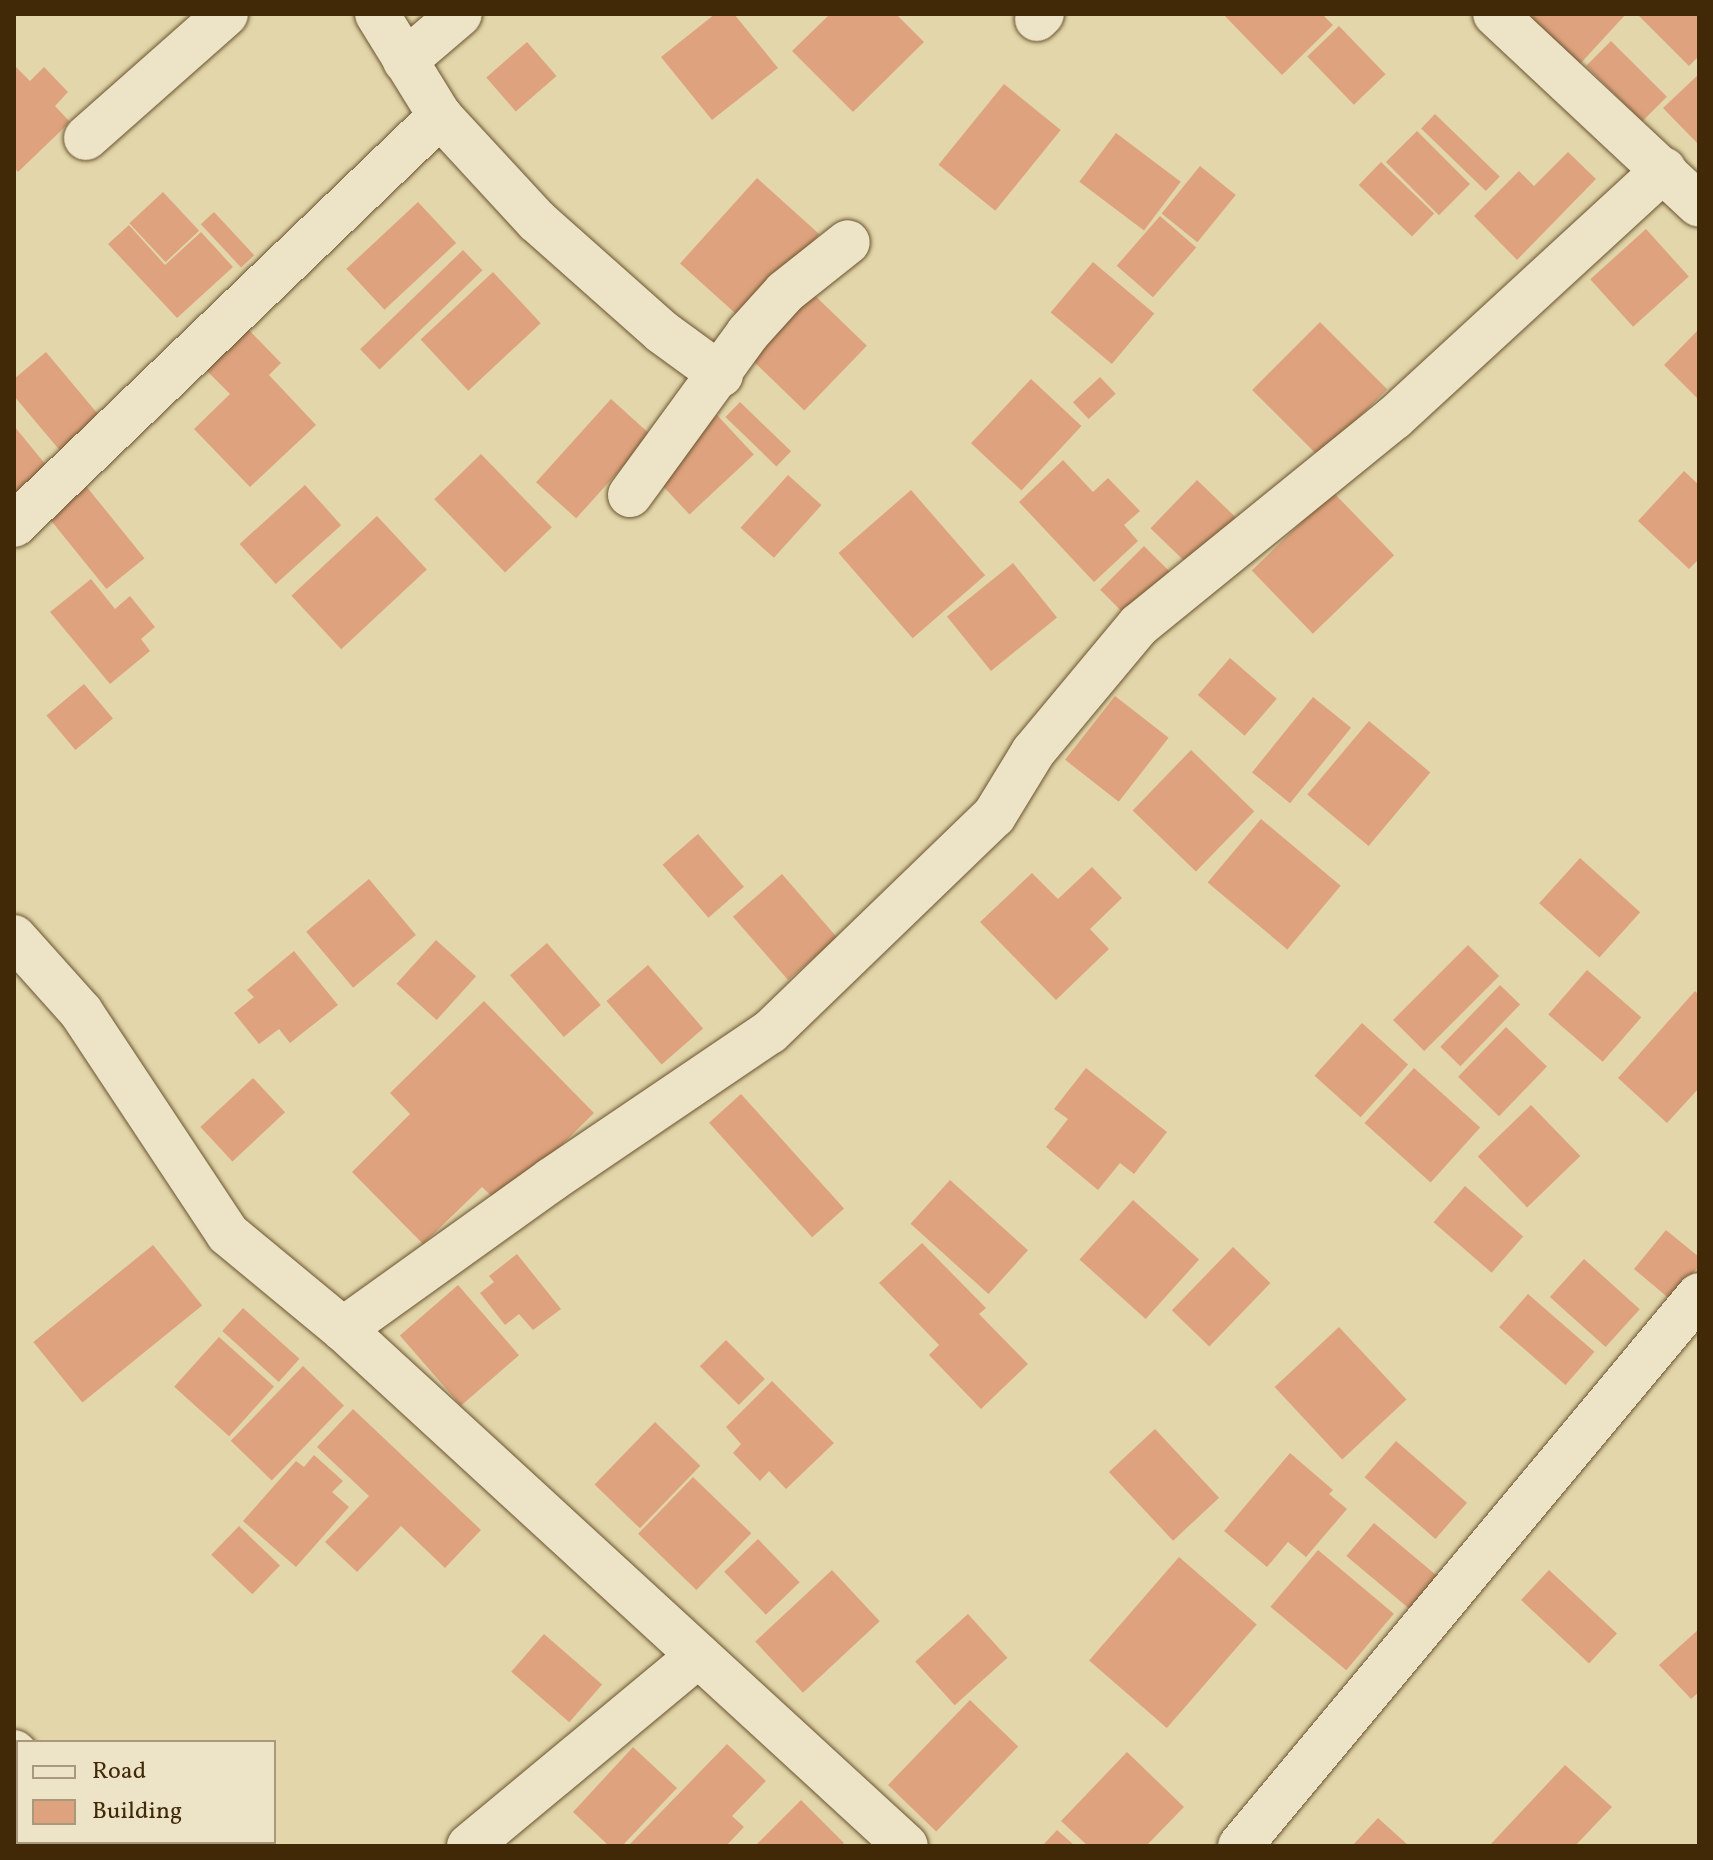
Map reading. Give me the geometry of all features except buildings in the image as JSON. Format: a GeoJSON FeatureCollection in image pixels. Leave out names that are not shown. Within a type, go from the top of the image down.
{"type":"FeatureCollection","features":[{"type":"Feature","properties":{"kind":"street"},"geometry":{"type":"LineString","coordinates":[[86,138],[226,14]]}},
{"type":"Feature","properties":{"kind":"street"},"geometry":{"type":"LineString","coordinates":[[377,14],[440,116],[537,221],[662,332],[721,375]]}},
{"type":"Feature","properties":{"kind":"street"},"geometry":{"type":"LineString","coordinates":[[405,61],[460,14]]}},
{"type":"Feature","properties":{"kind":"street"},"geometry":{"type":"LineString","coordinates":[[1495,14],[1699,205]]}},
{"type":"Feature","properties":{"kind":"street"},"geometry":{"type":"LineString","coordinates":[[14,525],[440,116]]}},
{"type":"Feature","properties":{"kind":"street"},"geometry":{"type":"LineString","coordinates":[[343,1329],[551,1180],[770,1032],[994,816],[1033,752],[1139,625],[1394,418],[1664,170]]}},
{"type":"Feature","properties":{"kind":"street"},"geometry":{"type":"LineString","coordinates":[[630,495],[721,375],[748,333],[785,292],[848,242]]}},
{"type":"Feature","properties":{"kind":"street"},"geometry":{"type":"LineString","coordinates":[[14,937],[81,1012],[228,1234],[343,1329],[906,1846]]}},
{"type":"Feature","properties":{"kind":"street"},"geometry":{"type":"LineString","coordinates":[[1240,1846],[1699,1295]]}},
{"type":"Feature","properties":{"kind":"street"},"geometry":{"type":"LineString","coordinates":[[469,1846],[698,1656]]}}]}
